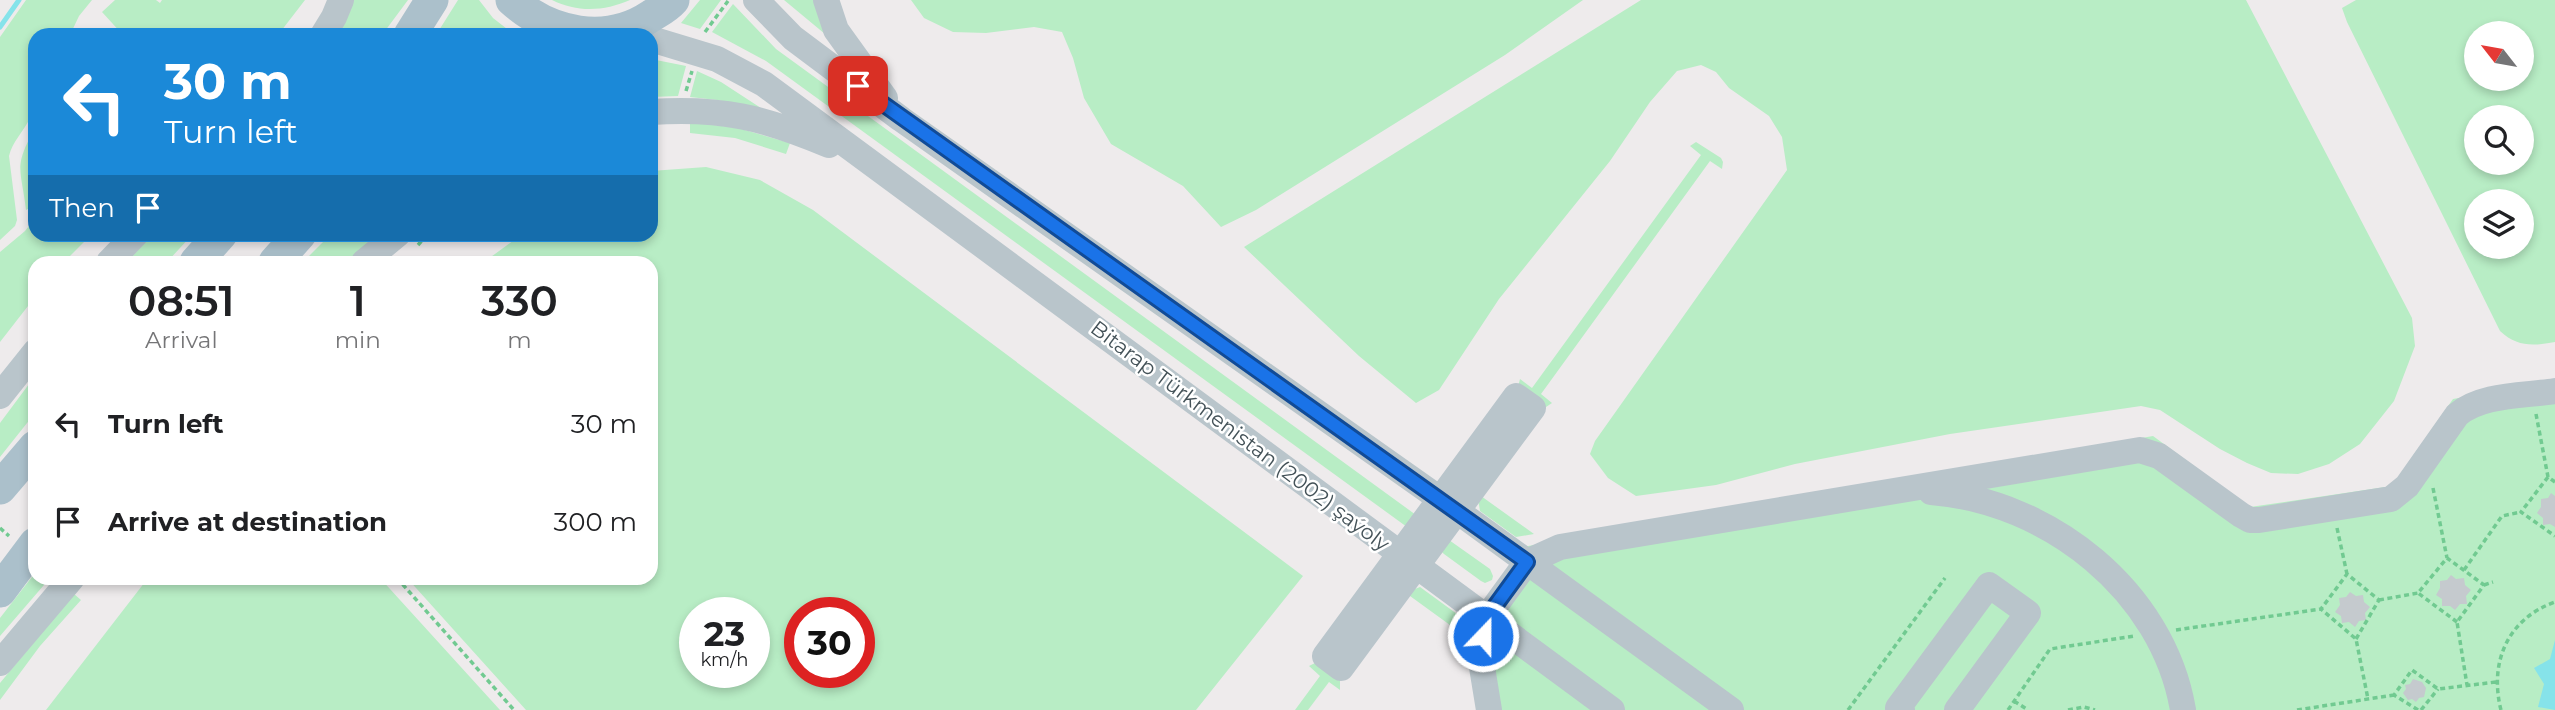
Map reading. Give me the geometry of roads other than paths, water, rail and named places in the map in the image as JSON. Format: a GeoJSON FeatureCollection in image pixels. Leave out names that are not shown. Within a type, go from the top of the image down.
{"type":"FeatureCollection","features":[{"type":"Feature","properties":{"kind":"main road"},"geometry":{"type":"LineString","coordinates":[[414,28],[432,0]]}},
{"type":"Feature","properties":{"kind":"main road"},"geometry":{"type":"LineString","coordinates":[[512,0],[540,21],[557,28]]}},
{"type":"Feature","properties":{"kind":"main road"},"geometry":{"type":"LineString","coordinates":[[628,28],[639,24],[673,0]]}},
{"type":"Feature","properties":{"kind":"main road"},"geometry":{"type":"LineString","coordinates":[[201,256],[214,242]]}},
{"type":"Feature","properties":{"kind":"main road"},"geometry":{"type":"LineString","coordinates":[[280,256],[293,242]]}},
{"type":"Feature","properties":{"kind":"main road"},"geometry":{"type":"LineString","coordinates":[[0,488],[28,455]]}},
{"type":"Feature","properties":{"kind":"main road"},"geometry":{"type":"LineString","coordinates":[[0,590],[23,541]]}},
{"type":"Feature","properties":{"kind":"street"},"geometry":{"type":"LineString","coordinates":[[327,28],[341,0]]}},
{"type":"Feature","properties":{"kind":"street"},"geometry":{"type":"LineString","coordinates":[[757,0],[793,38],[901,119],[1449,505],[1731,710]]}},
{"type":"Feature","properties":{"kind":"street"},"geometry":{"type":"LineString","coordinates":[[826,0],[836,30],[901,119]]}},
{"type":"Feature","properties":{"kind":"street","name":"Bitarap Türkmenistan (2002) şaýoly"},"geometry":{"type":"LineString","coordinates":[[658,42],[717,59],[764,84],[1612,710]]}},
{"type":"Feature","properties":{"kind":"street","name":"Bitarap Türkmenistan (2002) şaýoly"},"geometry":{"type":"LineString","coordinates":[[658,112],[716,111],[755,118],[787,127],[869,160]]}},
{"type":"Feature","properties":{"kind":"street"},"geometry":{"type":"LineString","coordinates":[[115,256],[128,242]]}},
{"type":"Feature","properties":{"kind":"street"},"geometry":{"type":"LineString","coordinates":[[371,256],[388,242]]}},
{"type":"Feature","properties":{"kind":"street"},"geometry":{"type":"LineString","coordinates":[[0,396],[28,361]]}},
{"type":"Feature","properties":{"kind":"street"},"geometry":{"type":"LineString","coordinates":[[1489,710],[1480,655],[1487,617],[1527,562],[1560,547],[2140,450],[2159,456],[2250,520],[2259,520],[2391,499],[2407,486],[2457,415],[2466,407],[2479,402],[2543,393]]}},
{"type":"Feature","properties":{"kind":"street"},"geometry":{"type":"LineString","coordinates":[[1901,489],[1949,493],[1987,503],[2052,529],[2079,547],[2108,571],[2156,633],[2179,687],[2183,710]]}},
{"type":"Feature","properties":{"kind":"street"},"geometry":{"type":"LineString","coordinates":[[1408,561],[1449,505]]}},
{"type":"Feature","properties":{"kind":"street"},"geometry":{"type":"LineString","coordinates":[[1902,710],[1898,708],[1989,584],[2028,614],[1957,710]]}},
{"type":"Feature","properties":{"kind":"street"},"geometry":{"type":"LineString","coordinates":[[0,663],[66,585]]}},
{"type":"Feature","properties":{"kind":"water"},"geometry":{"type":"Polygon","coordinates":[[[2555,640],[2555,710],[2538,707],[2544,684],[2534,668],[2550,659],[2555,640]]]}},
{"type":"Feature","properties":{"kind":"waterway"},"geometry":{"type":"LineString","coordinates":[[0,27],[19,0]]}}]}
